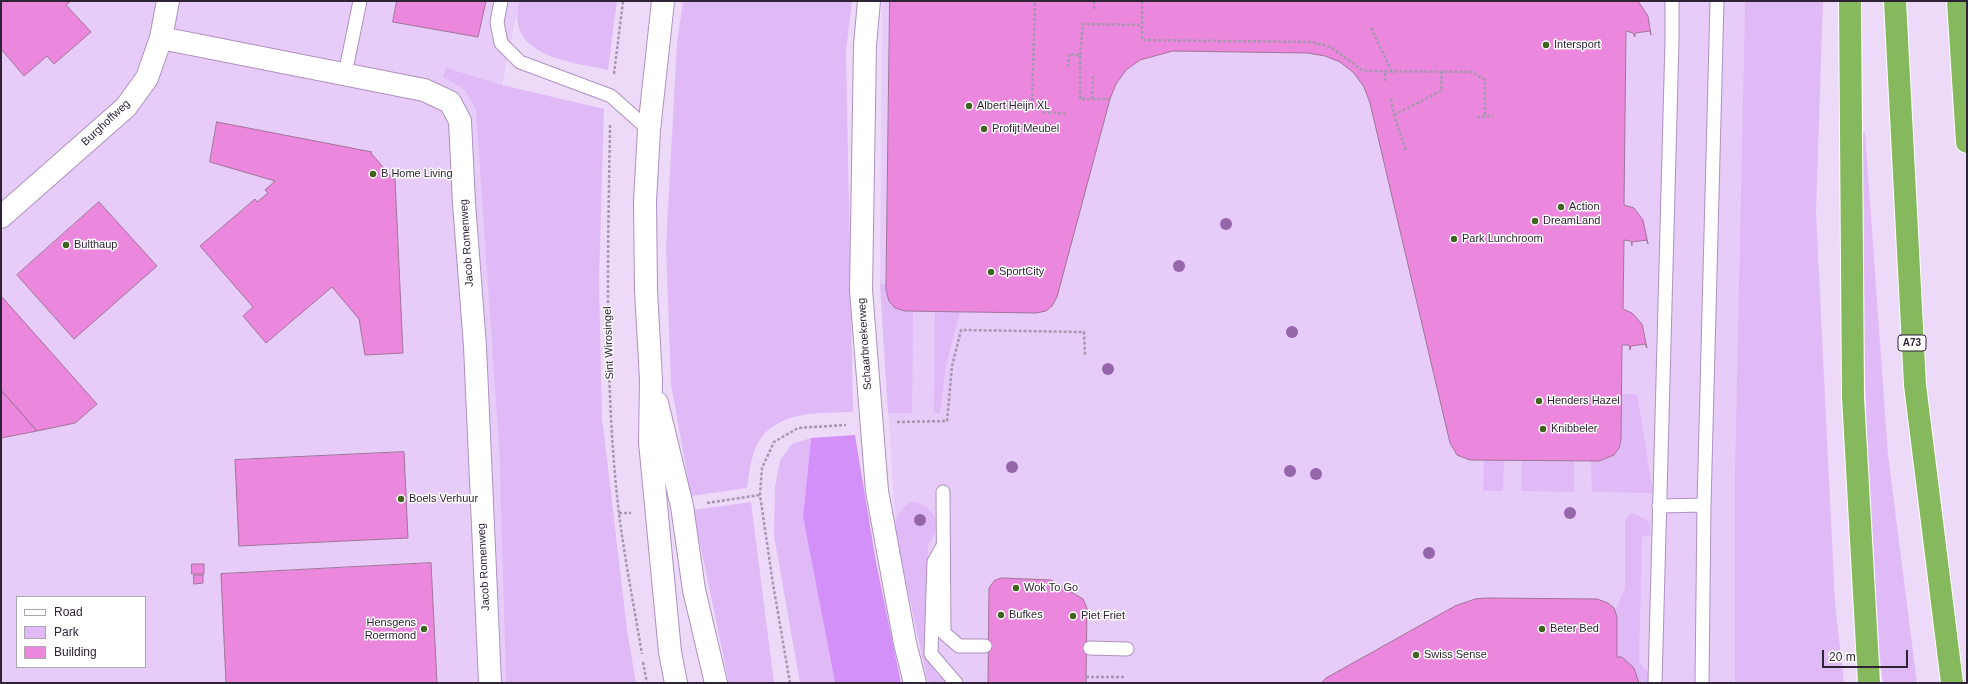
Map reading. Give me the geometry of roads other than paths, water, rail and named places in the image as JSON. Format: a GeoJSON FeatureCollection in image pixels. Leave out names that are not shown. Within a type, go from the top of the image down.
{"type":"FeatureCollection","features":[{"type":"Feature","properties":{"kind":"highway"},"geometry":{"type":"LineString","coordinates":[[1850,1],[1853,397],[1869,683]]}},
{"type":"Feature","properties":{"kind":"highway","name":"A73"},"geometry":{"type":"LineString","coordinates":[[1895,1],[1915,385],[1952,683]]}},
{"type":"Feature","properties":{"kind":"highway"},"geometry":{"type":"LineString","coordinates":[[1958,1],[1967,142]]}},
{"type":"Feature","properties":{"kind":"street","name":"Burghoffweg"},"geometry":{"type":"LineString","coordinates":[[1,217],[126,107],[147,78],[161,38],[168,1]]}},
{"type":"Feature","properties":{"kind":"street"},"geometry":{"type":"LineString","coordinates":[[663,1],[649,130],[645,201],[646,290],[651,380],[650,442],[670,652],[676,683]]}},
{"type":"Feature","properties":{"kind":"street","name":"Schaarbroekerweg"},"geometry":{"type":"LineString","coordinates":[[869,1],[865,45],[862,298],[877,490],[905,643],[915,683]]}},
{"type":"Feature","properties":{"kind":"street","name":"Jacob Romenweg"},"geometry":{"type":"LineString","coordinates":[[161,38],[424,90],[450,102],[460,121],[474,346],[490,683]]}},
{"type":"Feature","properties":{"kind":"street"},"geometry":{"type":"LineString","coordinates":[[651,380],[667,439],[682,506],[694,590],[716,683]]}},
{"type":"Feature","properties":{"kind":"lane"},"geometry":{"type":"LineString","coordinates":[[345,74],[360,1]]}},
{"type":"Feature","properties":{"kind":"lane"},"geometry":{"type":"LineString","coordinates":[[500,1],[497,22],[501,43],[520,62],[611,96],[649,130]]}},
{"type":"Feature","properties":{"kind":"lane"},"geometry":{"type":"LineString","coordinates":[[1656,683],[1672,1]]}},
{"type":"Feature","properties":{"kind":"lane"},"geometry":{"type":"LineString","coordinates":[[1702,683],[1704,505],[1717,1]]}},
{"type":"Feature","properties":{"kind":"lane"},"geometry":{"type":"LineString","coordinates":[[943,492],[944,633],[959,646],[985,646]]}},
{"type":"Feature","properties":{"kind":"lane"},"geometry":{"type":"LineString","coordinates":[[1659,506],[1704,505]]}},
{"type":"Feature","properties":{"kind":"lane"},"geometry":{"type":"LineString","coordinates":[[943,546],[934,562],[931,654],[956,683]]}},
{"type":"Feature","properties":{"kind":"lane"},"geometry":{"type":"LineString","coordinates":[[1090,648],[1127,649]]}},
{"type":"Feature","properties":{"kind":"place","name":"Intersport"},"geometry":{"type":"Point","coordinates":[1546,45]}},
{"type":"Feature","properties":{"kind":"place","name":"Albert Heijn XL"},"geometry":{"type":"Point","coordinates":[969,106]}},
{"type":"Feature","properties":{"kind":"place","name":"Profijt Meubel"},"geometry":{"type":"Point","coordinates":[984,129]}},
{"type":"Feature","properties":{"kind":"place","name":"B Home Living"},"geometry":{"type":"Point","coordinates":[373,174]}},
{"type":"Feature","properties":{"kind":"place","name":"Action"},"geometry":{"type":"Point","coordinates":[1561,207]}},
{"type":"Feature","properties":{"kind":"place","name":"DreamLand"},"geometry":{"type":"Point","coordinates":[1535,221]}},
{"type":"Feature","properties":{"kind":"place","name":"Park Lunchroom"},"geometry":{"type":"Point","coordinates":[1454,239]}},
{"type":"Feature","properties":{"kind":"place","name":"Bulthaup"},"geometry":{"type":"Point","coordinates":[66,245]}},
{"type":"Feature","properties":{"kind":"place","name":"SportCity"},"geometry":{"type":"Point","coordinates":[991,272]}},
{"type":"Feature","properties":{"kind":"place","name":"Henders Hazel"},"geometry":{"type":"Point","coordinates":[1539,401]}},
{"type":"Feature","properties":{"kind":"place","name":"Knibbeler"},"geometry":{"type":"Point","coordinates":[1543,429]}},
{"type":"Feature","properties":{"kind":"place","name":"Boels Verhuur"},"geometry":{"type":"Point","coordinates":[401,499]}},
{"type":"Feature","properties":{"kind":"place","name":"Wok To Go"},"geometry":{"type":"Point","coordinates":[1016,588]}},
{"type":"Feature","properties":{"kind":"place","name":"Bufkes"},"geometry":{"type":"Point","coordinates":[1001,615]}},
{"type":"Feature","properties":{"kind":"place","name":"Piet Friet"},"geometry":{"type":"Point","coordinates":[1073,616]}},
{"type":"Feature","properties":{"kind":"place","name":"Hensgens Roermond"},"geometry":{"type":"Point","coordinates":[424,629]}},
{"type":"Feature","properties":{"kind":"place","name":"Beter Bed"},"geometry":{"type":"Point","coordinates":[1542,629]}},
{"type":"Feature","properties":{"kind":"place","name":"Swiss Sense"},"geometry":{"type":"Point","coordinates":[1416,655]}}]}
